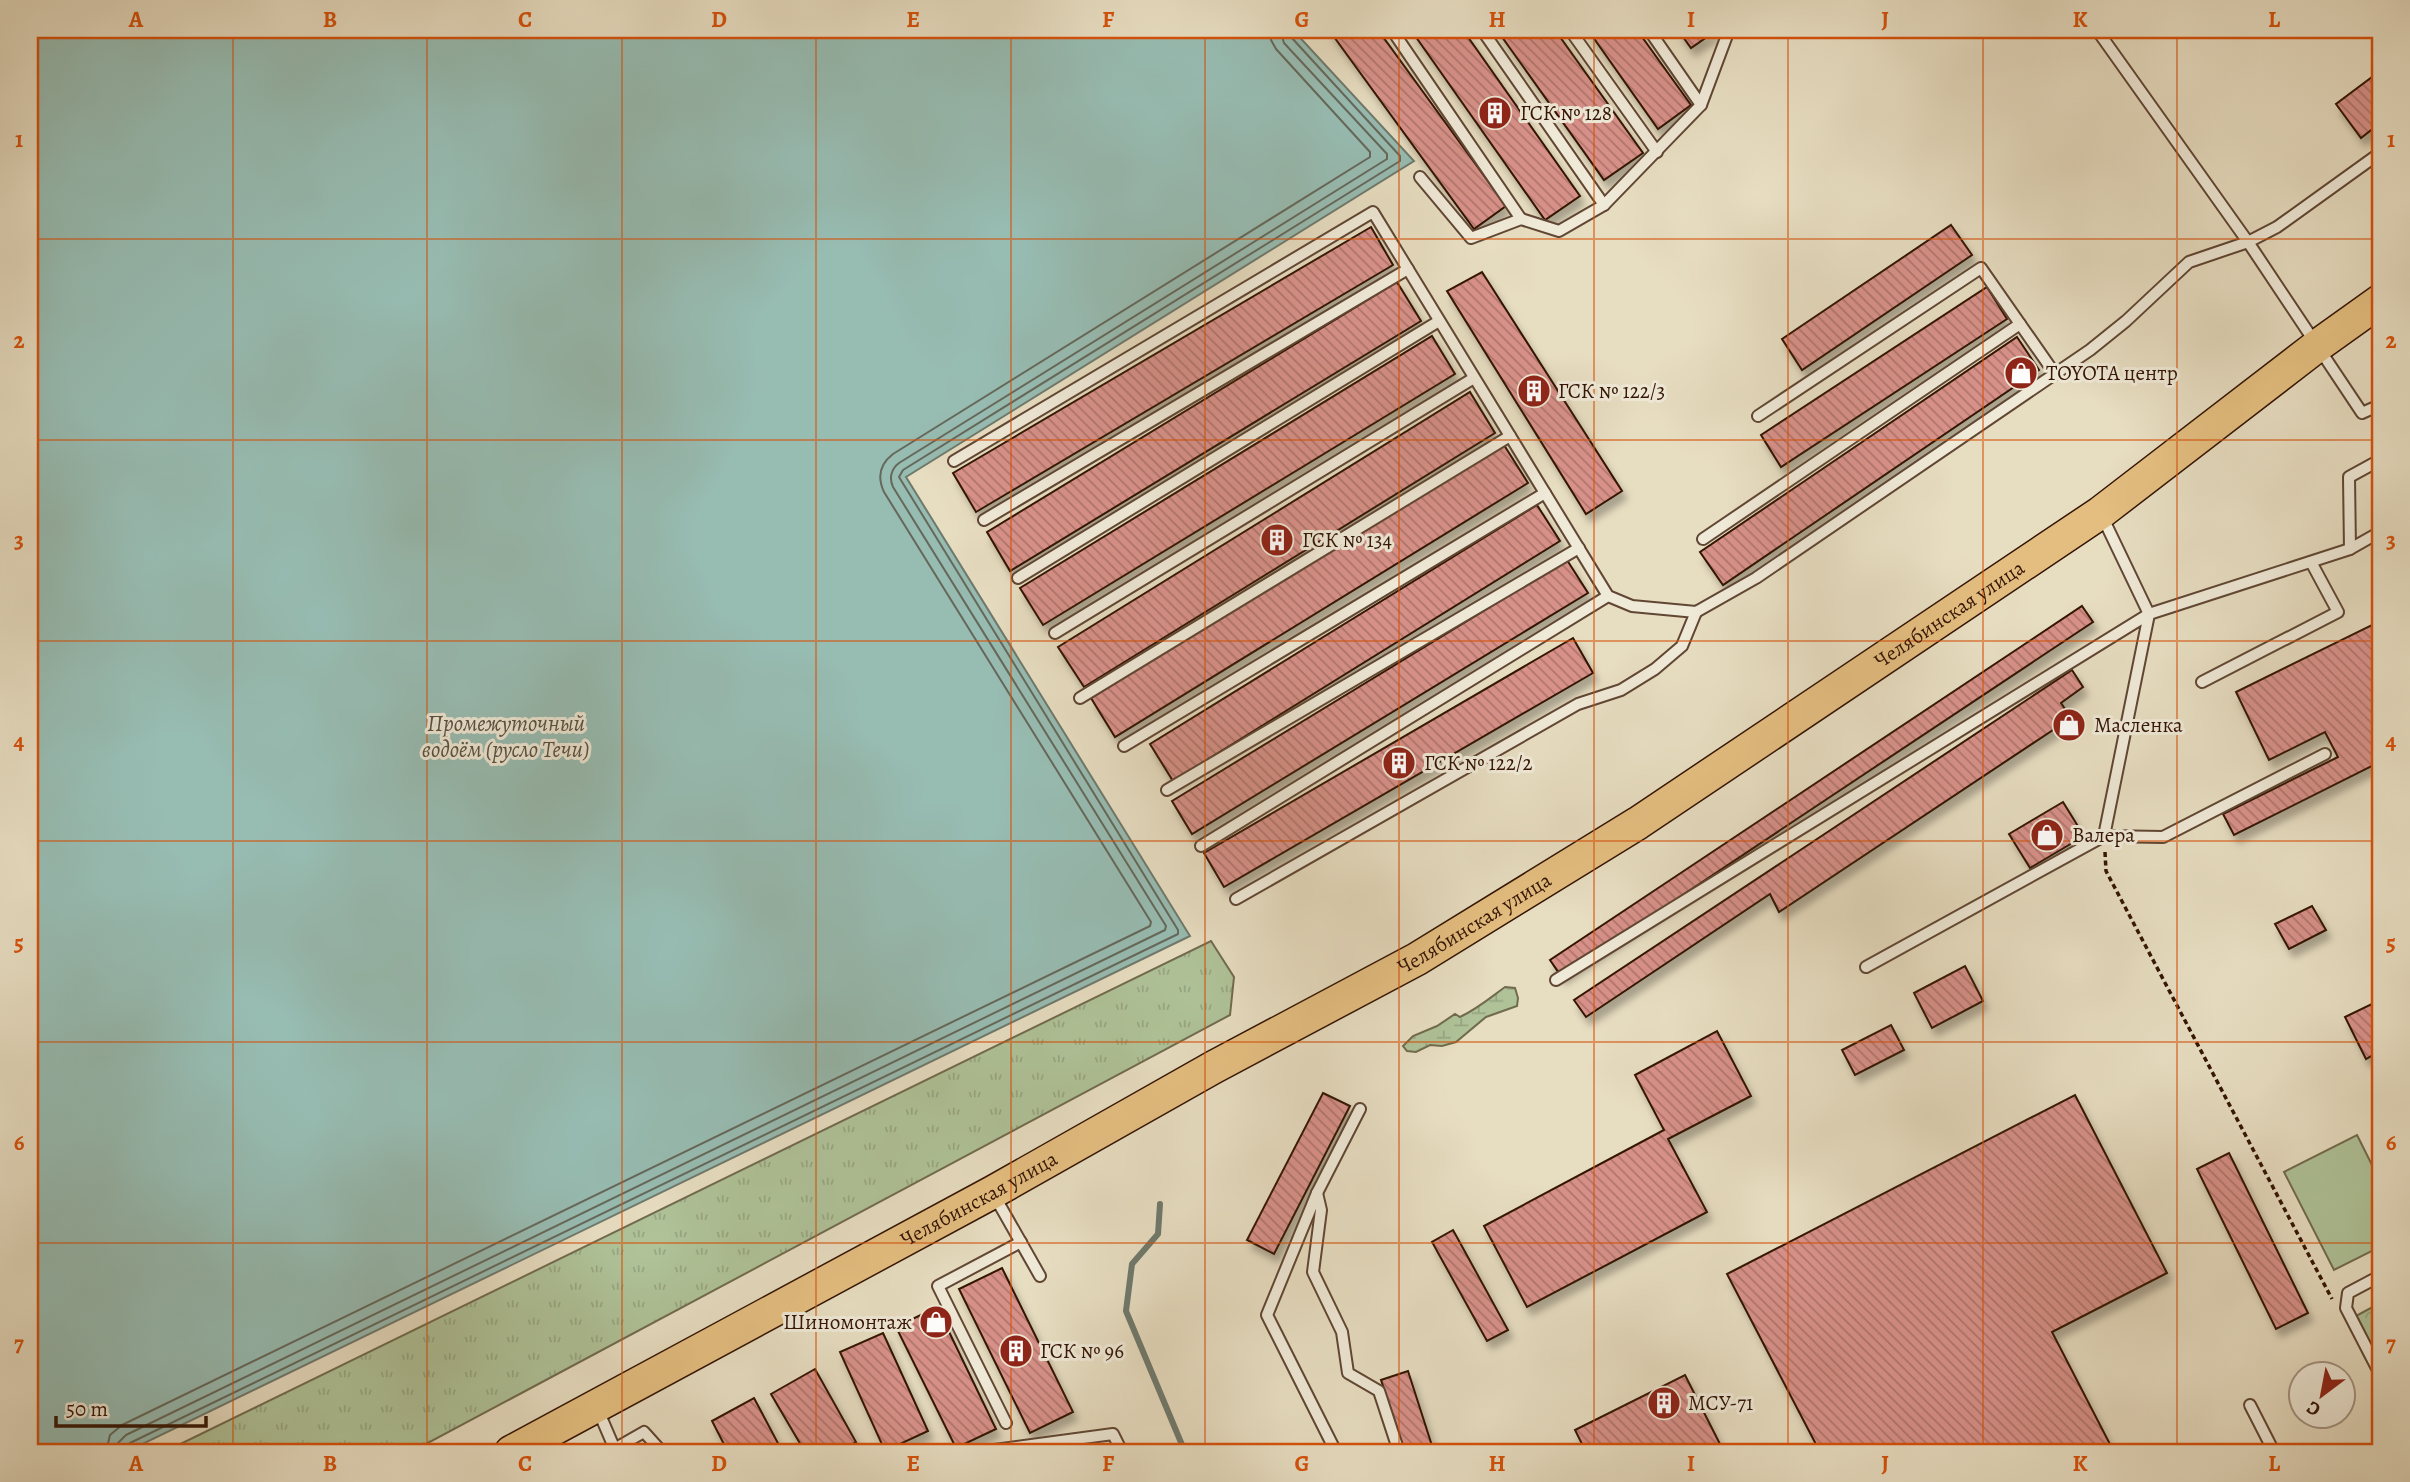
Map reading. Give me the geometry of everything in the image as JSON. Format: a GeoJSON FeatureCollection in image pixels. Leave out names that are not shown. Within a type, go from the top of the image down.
{"type":"FeatureCollection","features":[{"type":"Feature","properties":{"kind":"main road","name":"Челябинская улица"},"geometry":{"type":"LineString","coordinates":[[511,1452],[993,1192],[1214,1067],[1417,959],[1638,823],[2100,513],[2316,346],[2380,301]]}},
{"type":"Feature","properties":{"kind":"lane"},"geometry":{"type":"LineString","coordinates":[[1392,30],[1521,219],[1559,231],[1604,205],[1701,105],[1729,30]]}},
{"type":"Feature","properties":{"kind":"lane"},"geometry":{"type":"LineString","coordinates":[[1482,30],[1604,205]]}},
{"type":"Feature","properties":{"kind":"lane"},"geometry":{"type":"LineString","coordinates":[[1570,30],[1657,152]]}},
{"type":"Feature","properties":{"kind":"lane"},"geometry":{"type":"LineString","coordinates":[[1649,30],[1701,105]]}},
{"type":"Feature","properties":{"kind":"lane"},"geometry":{"type":"LineString","coordinates":[[2096,30],[2248,242],[2362,413],[2380,405]]}},
{"type":"Feature","properties":{"kind":"lane"},"geometry":{"type":"LineString","coordinates":[[954,461],[1373,212],[1608,596],[1632,606],[1696,612],[1756,578],[2090,350],[2126,321],[2189,261],[2248,242],[2277,227],[2380,153]]}},
{"type":"Feature","properties":{"kind":"lane"},"geometry":{"type":"LineString","coordinates":[[1420,177],[1471,238],[1521,219]]}},
{"type":"Feature","properties":{"kind":"lane"},"geometry":{"type":"LineString","coordinates":[[1758,416],[1982,268],[2054,374]]}},
{"type":"Feature","properties":{"kind":"lane"},"geometry":{"type":"LineString","coordinates":[[984,520],[1408,269]]}},
{"type":"Feature","properties":{"kind":"lane"},"geometry":{"type":"LineString","coordinates":[[1018,579],[1439,321]]}},
{"type":"Feature","properties":{"kind":"lane"},"geometry":{"type":"LineString","coordinates":[[1703,539],[2020,324]]}},
{"type":"Feature","properties":{"kind":"lane"},"geometry":{"type":"LineString","coordinates":[[1055,633],[1474,378]]}},
{"type":"Feature","properties":{"kind":"lane"},"geometry":{"type":"LineString","coordinates":[[1080,698],[1510,436]]}},
{"type":"Feature","properties":{"kind":"lane"},"geometry":{"type":"LineString","coordinates":[[2350,549],[2349,477],[2380,460]]}},
{"type":"Feature","properties":{"kind":"lane"},"geometry":{"type":"LineString","coordinates":[[1124,746],[1545,493]]}},
{"type":"Feature","properties":{"kind":"lane"},"geometry":{"type":"LineString","coordinates":[[2100,513],[2150,614],[2104,836]]}},
{"type":"Feature","properties":{"kind":"lane"},"geometry":{"type":"LineString","coordinates":[[1556,980],[2150,614],[2350,549],[2380,532]]}},
{"type":"Feature","properties":{"kind":"lane"},"geometry":{"type":"LineString","coordinates":[[1167,790],[1579,548]]}},
{"type":"Feature","properties":{"kind":"lane"},"geometry":{"type":"LineString","coordinates":[[2202,682],[2338,612],[2311,562]]}},
{"type":"Feature","properties":{"kind":"lane"},"geometry":{"type":"LineString","coordinates":[[1201,846],[1608,596]]}},
{"type":"Feature","properties":{"kind":"lane"},"geometry":{"type":"LineString","coordinates":[[1236,899],[1578,704],[1622,690],[1682,646],[1696,612]]}},
{"type":"Feature","properties":{"kind":"lane"},"geometry":{"type":"LineString","coordinates":[[1866,967],[2104,836],[2163,837],[2325,754]]}},
{"type":"Feature","properties":{"kind":"lane"},"geometry":{"type":"LineString","coordinates":[[1336,1452],[1268,1315],[1317,1193],[1360,1109]]}},
{"type":"Feature","properties":{"kind":"lane"},"geometry":{"type":"LineString","coordinates":[[993,1192],[1040,1276]]}},
{"type":"Feature","properties":{"kind":"lane"},"geometry":{"type":"LineString","coordinates":[[1317,1193],[1321,1210],[1313,1272],[1342,1332],[1348,1373],[1379,1391],[1399,1452]]}},
{"type":"Feature","properties":{"kind":"lane"},"geometry":{"type":"LineString","coordinates":[[1006,1423],[939,1286],[1021,1242]]}},
{"type":"Feature","properties":{"kind":"lane"},"geometry":{"type":"LineString","coordinates":[[2380,1276],[2348,1293],[2346,1308],[2380,1374]]}},
{"type":"Feature","properties":{"kind":"lane"},"geometry":{"type":"LineString","coordinates":[[2250,1405],[2274,1452]]}},
{"type":"Feature","properties":{"kind":"lane"},"geometry":{"type":"LineString","coordinates":[[597,1407],[613,1451],[644,1432],[662,1452]]}},
{"type":"Feature","properties":{"kind":"lane"},"geometry":{"type":"LineString","coordinates":[[979,1452],[1112,1434],[1122,1452]]}},
{"type":"Feature","properties":{"kind":"path"},"geometry":{"type":"LineString","coordinates":[[2104,836],[2106,871],[2334,1305]]}},
{"type":"Feature","properties":{"kind":"green space"},"geometry":{"type":"Polygon","coordinates":[[[1211,941],[1234,977],[1230,1015],[411,1452],[164,1452],[1211,941]]]}},
{"type":"Feature","properties":{"kind":"green space"},"geometry":{"type":"Polygon","coordinates":[[[1505,987],[1515,988],[1517,1006],[1486,1017],[1456,1042],[1442,1046],[1430,1045],[1416,1052],[1407,1051],[1403,1046],[1413,1036],[1437,1026],[1455,1014],[1460,1017],[1505,987]]]}},
{"type":"Feature","properties":{"kind":"green space"},"geometry":{"type":"Polygon","coordinates":[[[2357,1135],[2380,1181],[2380,1247],[2334,1270],[2284,1172],[2357,1135]]]}},
{"type":"Feature","properties":{"kind":"green space"},"geometry":{"type":"Polygon","coordinates":[[[2380,1303],[2380,1361],[2356,1316],[2380,1303]]]}},
{"type":"Feature","properties":{"kind":"water","name":"Промежуточный водоём (русло Течи)"},"geometry":{"type":"Polygon","coordinates":[[[30,30],[1293,30],[1414,161],[906,477],[1190,936],[126,1452],[30,1452],[30,30]]]}},
{"type":"Feature","properties":{"kind":"building","name":"ГСК № 128"},"geometry":{"type":"Polygon","coordinates":[[[1329,30],[1378,30],[1506,206],[1474,229],[1329,30]]]}},
{"type":"Feature","properties":{"kind":"building","name":"ГСК № 128"},"geometry":{"type":"Polygon","coordinates":[[[1411,30],[1463,30],[1580,196],[1545,220],[1411,30]]]}},
{"type":"Feature","properties":{"kind":"building","name":"ГСК № 128"},"geometry":{"type":"Polygon","coordinates":[[[1497,30],[1555,30],[1643,153],[1604,180],[1497,30]]]}},
{"type":"Feature","properties":{"kind":"building","name":"ГСК № 128"},"geometry":{"type":"Polygon","coordinates":[[[1588,30],[1637,30],[1691,105],[1658,129],[1588,30]]]}},
{"type":"Feature","properties":{"kind":"building"},"geometry":{"type":"Polygon","coordinates":[[[1678,30],[1717,30],[1691,48],[1678,30]]]}},
{"type":"Feature","properties":{"kind":"building"},"geometry":{"type":"Polygon","coordinates":[[[2380,71],[2380,123],[2361,138],[2336,104],[2380,71]]]}},
{"type":"Feature","properties":{"kind":"building"},"geometry":{"type":"Polygon","coordinates":[[[1951,225],[1972,255],[1802,370],[1782,339],[1951,225]]]}},
{"type":"Feature","properties":{"kind":"building"},"geometry":{"type":"Polygon","coordinates":[[[1371,227],[1393,265],[976,512],[953,473],[1371,227]]]}},
{"type":"Feature","properties":{"kind":"building","name":"ГСК № 122/3"},"geometry":{"type":"Polygon","coordinates":[[[1482,272],[1622,491],[1586,514],[1447,291],[1482,272]]]}},
{"type":"Feature","properties":{"kind":"building"},"geometry":{"type":"Polygon","coordinates":[[[1397,282],[1421,321],[1010,571],[987,532],[1397,282]]]}},
{"type":"Feature","properties":{"kind":"building"},"geometry":{"type":"Polygon","coordinates":[[[1987,287],[2007,319],[1781,467],[1761,435],[1987,287]]]}},
{"type":"Feature","properties":{"kind":"building","name":"ГСК № 134"},"geometry":{"type":"Polygon","coordinates":[[[1432,336],[1455,374],[1043,625],[1020,588],[1432,336]]]}},
{"type":"Feature","properties":{"kind":"building"},"geometry":{"type":"Polygon","coordinates":[[[2017,337],[2039,370],[1723,585],[1700,552],[2017,337]]]}},
{"type":"Feature","properties":{"kind":"building","name":"ГСК № 134"},"geometry":{"type":"Polygon","coordinates":[[[1470,392],[1495,433],[1084,687],[1058,647],[1470,392]]]}},
{"type":"Feature","properties":{"kind":"building","name":"ГСК № 134"},"geometry":{"type":"Polygon","coordinates":[[[1504,445],[1528,483],[1115,737],[1091,698],[1504,445]]]}},
{"type":"Feature","properties":{"kind":"building","name":"ГСК № 134"},"geometry":{"type":"Polygon","coordinates":[[[1537,505],[1560,541],[1173,781],[1150,744],[1537,505]]]}},
{"type":"Feature","properties":{"kind":"building"},"geometry":{"type":"Polygon","coordinates":[[[1567,560],[1588,593],[1192,834],[1172,801],[1567,560]]]}},
{"type":"Feature","properties":{"kind":"building"},"geometry":{"type":"Polygon","coordinates":[[[2082,606],[2093,622],[1561,976],[1550,960],[2082,606]]]}},
{"type":"Feature","properties":{"kind":"building"},"geometry":{"type":"Polygon","coordinates":[[[2380,621],[2380,762],[2234,835],[2223,814],[2338,757],[2325,732],[2269,760],[2236,692],[2380,621]]]}},
{"type":"Feature","properties":{"kind":"building","name":"ГСК № 122/2"},"geometry":{"type":"Polygon","coordinates":[[[1573,638],[1593,673],[1224,887],[1204,853],[1573,638]]]}},
{"type":"Feature","properties":{"kind":"building"},"geometry":{"type":"Polygon","coordinates":[[[2072,670],[2083,687],[2061,703],[2071,718],[1779,912],[1770,894],[1586,1017],[1574,1000],[2072,670]]]}},
{"type":"Feature","properties":{"kind":"building","name":"Валера"},"geometry":{"type":"Polygon","coordinates":[[[2063,802],[2084,836],[2030,868],[2009,834],[2063,802]]]}},
{"type":"Feature","properties":{"kind":"building"},"geometry":{"type":"Polygon","coordinates":[[[2312,906],[2326,930],[2289,949],[2275,924],[2312,906]]]}},
{"type":"Feature","properties":{"kind":"building"},"geometry":{"type":"Polygon","coordinates":[[[1965,966],[1983,1001],[1932,1028],[1914,993],[1965,966]]]}},
{"type":"Feature","properties":{"kind":"building"},"geometry":{"type":"Polygon","coordinates":[[[2380,1000],[2380,1051],[2366,1059],[2345,1017],[2380,1000]]]}},
{"type":"Feature","properties":{"kind":"building"},"geometry":{"type":"Polygon","coordinates":[[[1891,1025],[1904,1050],[1855,1075],[1842,1050],[1891,1025]]]}},
{"type":"Feature","properties":{"kind":"building"},"geometry":{"type":"Polygon","coordinates":[[[1717,1031],[1751,1096],[1668,1139],[1707,1212],[1527,1307],[1484,1226],[1664,1130],[1635,1075],[1717,1031]]]}},
{"type":"Feature","properties":{"kind":"building"},"geometry":{"type":"Polygon","coordinates":[[[1323,1093],[1350,1106],[1274,1254],[1247,1240],[1323,1093]]]}},
{"type":"Feature","properties":{"kind":"building"},"geometry":{"type":"Polygon","coordinates":[[[2075,1095],[2167,1273],[2052,1332],[2114,1452],[1820,1452],[1727,1274],[2075,1095]]]}},
{"type":"Feature","properties":{"kind":"building"},"geometry":{"type":"Polygon","coordinates":[[[2229,1153],[2308,1313],[2276,1329],[2197,1169],[2229,1153]]]}},
{"type":"Feature","properties":{"kind":"building"},"geometry":{"type":"Polygon","coordinates":[[[1453,1230],[1508,1330],[1487,1341],[1432,1242],[1453,1230]]]}},
{"type":"Feature","properties":{"kind":"building","name":"ГСК № 96"},"geometry":{"type":"Polygon","coordinates":[[[1002,1268],[1073,1412],[1030,1433],[959,1289],[1002,1268]]]}},
{"type":"Feature","properties":{"kind":"building"},"geometry":{"type":"Polygon","coordinates":[[[937,1307],[996,1429],[956,1448],[896,1327],[937,1307]]]}},
{"type":"Feature","properties":{"kind":"building"},"geometry":{"type":"Polygon","coordinates":[[[883,1333],[928,1431],[885,1451],[840,1352],[883,1333]]]}},
{"type":"Feature","properties":{"kind":"building"},"geometry":{"type":"Polygon","coordinates":[[[815,1369],[856,1442],[838,1452],[805,1452],[771,1394],[815,1369]]]}},
{"type":"Feature","properties":{"kind":"building"},"geometry":{"type":"Polygon","coordinates":[[[1408,1371],[1434,1452],[1405,1452],[1381,1380],[1408,1371]]]}},
{"type":"Feature","properties":{"kind":"building","name":"МСУ-71"},"geometry":{"type":"Polygon","coordinates":[[[1685,1375],[1724,1452],[1586,1452],[1575,1430],[1685,1375]]]}},
{"type":"Feature","properties":{"kind":"building"},"geometry":{"type":"Polygon","coordinates":[[[754,1398],[780,1447],[771,1452],[728,1452],[712,1421],[754,1398]]]}},
{"type":"Feature","properties":{"kind":"waterway"},"geometry":{"type":"LineString","coordinates":[[1160,1204],[1158,1234],[1132,1264],[1126,1311],[1185,1452]]}},
{"type":"Feature","properties":{"kind":"place","name":"ГСК № 128"},"geometry":{"type":"Point","coordinates":[1495,113]}},
{"type":"Feature","properties":{"kind":"place","name":"TOYOTA центр"},"geometry":{"type":"Point","coordinates":[2021,373]}},
{"type":"Feature","properties":{"kind":"place","name":"ГСК № 122/3"},"geometry":{"type":"Point","coordinates":[1534,391]}},
{"type":"Feature","properties":{"kind":"place","name":"ГСК № 134"},"geometry":{"type":"Point","coordinates":[1277,540]}},
{"type":"Feature","properties":{"kind":"place","name":"Масленка"},"geometry":{"type":"Point","coordinates":[2069,725]}},
{"type":"Feature","properties":{"kind":"place","name":"ГСК № 122/2"},"geometry":{"type":"Point","coordinates":[1399,763]}},
{"type":"Feature","properties":{"kind":"place","name":"Валера"},"geometry":{"type":"Point","coordinates":[2047,835]}},
{"type":"Feature","properties":{"kind":"place","name":"Шиномонтаж"},"geometry":{"type":"Point","coordinates":[936,1322]}},
{"type":"Feature","properties":{"kind":"place","name":"ГСК № 96"},"geometry":{"type":"Point","coordinates":[1016,1351]}},
{"type":"Feature","properties":{"kind":"place","name":"МСУ-71"},"geometry":{"type":"Point","coordinates":[1664,1403]}}]}
